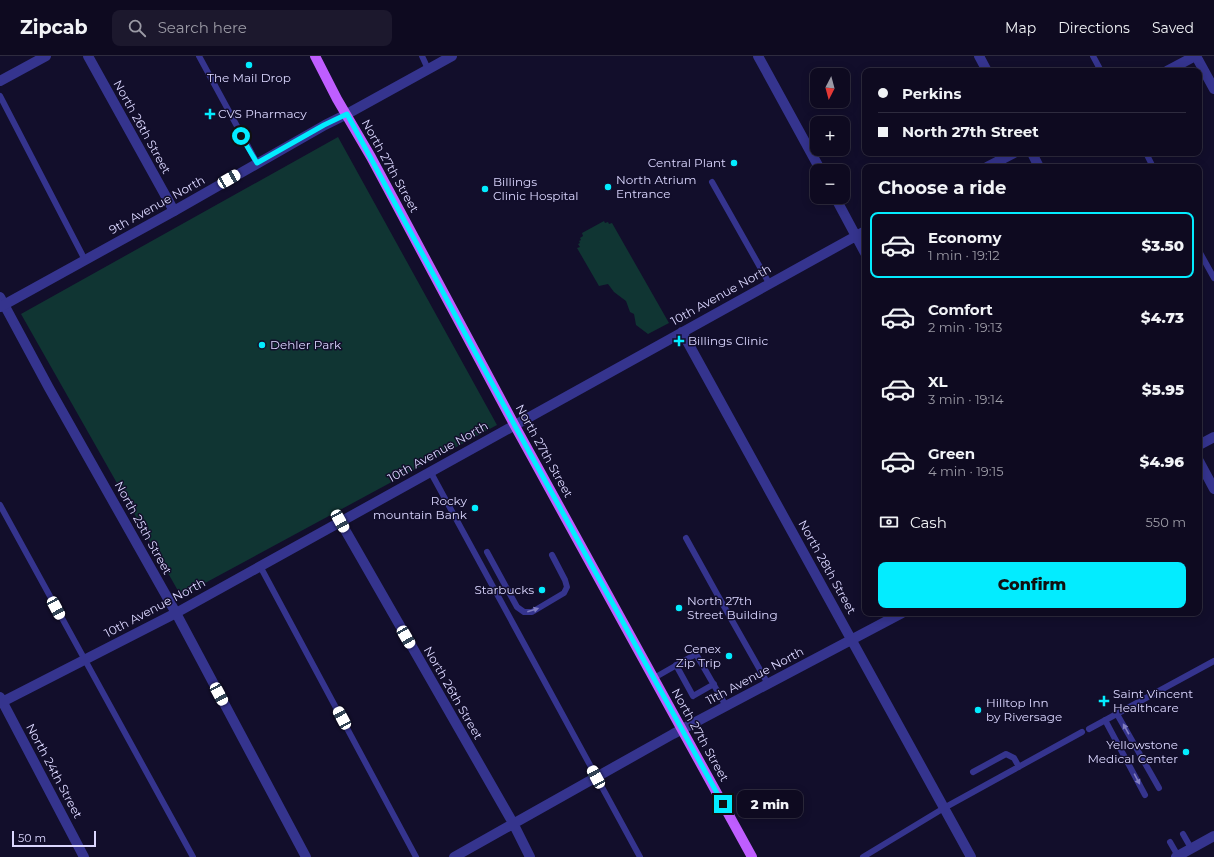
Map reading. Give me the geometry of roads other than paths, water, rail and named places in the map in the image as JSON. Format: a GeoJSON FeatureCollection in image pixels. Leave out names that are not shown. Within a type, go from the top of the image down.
{"type":"FeatureCollection","features":[{"type":"Feature","properties":{"kind":"main road","name":"North 27th Street"},"geometry":{"type":"LineString","coordinates":[[315,56],[515,426],[752,857]]}},
{"type":"Feature","properties":{"kind":"street"},"geometry":{"type":"LineString","coordinates":[[0,81],[46,56]]}},
{"type":"Feature","properties":{"kind":"street","name":"North 26th Street"},"geometry":{"type":"LineString","coordinates":[[88,56],[174,211]]}},
{"type":"Feature","properties":{"kind":"street","name":"9th Avenue North"},"geometry":{"type":"LineString","coordinates":[[1,303],[85,260],[324,125],[347,114],[452,56]]}},
{"type":"Feature","properties":{"kind":"street"},"geometry":{"type":"LineString","coordinates":[[758,56],[816,164]]}},
{"type":"Feature","properties":{"kind":"street"},"geometry":{"type":"LineString","coordinates":[[979,56],[985,68]]}},
{"type":"Feature","properties":{"kind":"street"},"geometry":{"type":"LineString","coordinates":[[1174,68],[1196,56],[1214,89]]}},
{"type":"Feature","properties":{"kind":"street"},"geometry":{"type":"LineString","coordinates":[[994,164],[1008,156]]}},
{"type":"Feature","properties":{"kind":"street"},"geometry":{"type":"LineString","coordinates":[[839,204],[862,247]]}},
{"type":"Feature","properties":{"kind":"street","name":"10th Avenue North"},"geometry":{"type":"LineString","coordinates":[[1,700],[85,660],[176,613],[862,233]]}},
{"type":"Feature","properties":{"kind":"street","name":"North 25th Street"},"geometry":{"type":"LineString","coordinates":[[1,303],[176,613],[306,857]]}},
{"type":"Feature","properties":{"kind":"street","name":"North 28th Street"},"geometry":{"type":"LineString","coordinates":[[682,332],[971,857]]}},
{"type":"Feature","properties":{"kind":"street"},"geometry":{"type":"LineString","coordinates":[[1202,444],[1214,437]]}},
{"type":"Feature","properties":{"kind":"street"},"geometry":{"type":"LineString","coordinates":[[1202,467],[1214,489]]}},
{"type":"Feature","properties":{"kind":"street","name":"North 26th Street"},"geometry":{"type":"LineString","coordinates":[[340,521],[513,823],[530,857]]}},
{"type":"Feature","properties":{"kind":"street","name":"11th Avenue North"},"geometry":{"type":"LineString","coordinates":[[454,857],[682,729],[896,616]]}},
{"type":"Feature","properties":{"kind":"street","name":"North 24th Street"},"geometry":{"type":"LineString","coordinates":[[1,700],[84,857]]}},
{"type":"Feature","properties":{"kind":"street"},"geometry":{"type":"LineString","coordinates":[[1177,857],[1214,836]]}},
{"type":"Feature","properties":{"kind":"lane"},"geometry":{"type":"LineString","coordinates":[[199,56],[257,163]]}},
{"type":"Feature","properties":{"kind":"lane"},"geometry":{"type":"LineString","coordinates":[[422,56],[428,69]]}},
{"type":"Feature","properties":{"kind":"lane"},"geometry":{"type":"LineString","coordinates":[[1093,56],[1099,68]]}},
{"type":"Feature","properties":{"kind":"lane"},"geometry":{"type":"LineString","coordinates":[[0,96],[85,260]]}},
{"type":"Feature","properties":{"kind":"lane"},"geometry":{"type":"LineString","coordinates":[[712,182],[769,283]]}},
{"type":"Feature","properties":{"kind":"lane"},"geometry":{"type":"LineString","coordinates":[[1202,256],[1214,278]]}},
{"type":"Feature","properties":{"kind":"lane"},"geometry":{"type":"LineString","coordinates":[[430,471],[640,857]]}},
{"type":"Feature","properties":{"kind":"lane"},"geometry":{"type":"LineString","coordinates":[[0,505],[193,857]]}},
{"type":"Feature","properties":{"kind":"lane"},"geometry":{"type":"LineString","coordinates":[[686,538],[768,684]]}},
{"type":"Feature","properties":{"kind":"lane"},"geometry":{"type":"LineString","coordinates":[[487,552],[517,607],[524,612],[532,612],[564,593],[567,586],[552,555]]}},
{"type":"Feature","properties":{"kind":"lane"},"geometry":{"type":"LineString","coordinates":[[260,566],[416,857]]}},
{"type":"Feature","properties":{"kind":"lane"},"geometry":{"type":"LineString","coordinates":[[654,678],[696,654],[726,706]]}},
{"type":"Feature","properties":{"kind":"lane"},"geometry":{"type":"LineString","coordinates":[[1089,729],[1214,661]]}},
{"type":"Feature","properties":{"kind":"lane"},"geometry":{"type":"LineString","coordinates":[[676,665],[693,696],[714,684]]}},
{"type":"Feature","properties":{"kind":"lane"},"geometry":{"type":"LineString","coordinates":[[1117,714],[1158,788]]}},
{"type":"Feature","properties":{"kind":"lane"},"geometry":{"type":"LineString","coordinates":[[1105,720],[1145,795]]}},
{"type":"Feature","properties":{"kind":"lane"},"geometry":{"type":"LineString","coordinates":[[863,857],[944,808],[1082,732]]}},
{"type":"Feature","properties":{"kind":"lane"},"geometry":{"type":"LineString","coordinates":[[973,772],[1006,754],[1014,758],[1019,767]]}},
{"type":"Feature","properties":{"kind":"lane"},"geometry":{"type":"LineString","coordinates":[[1183,834],[1191,848]]}},
{"type":"Feature","properties":{"kind":"lane"},"geometry":{"type":"LineString","coordinates":[[1170,842],[1177,857]]}},
{"type":"Feature","properties":{"kind":"place","name":"The Mail Drop"},"geometry":{"type":"Point","coordinates":[249,65]}},
{"type":"Feature","properties":{"kind":"place","name":"CVS Pharmacy"},"geometry":{"type":"Point","coordinates":[210,114]}},
{"type":"Feature","properties":{"kind":"place","name":"Central Plant"},"geometry":{"type":"Point","coordinates":[734,163]}},
{"type":"Feature","properties":{"kind":"place","name":"North Atrium Entrance"},"geometry":{"type":"Point","coordinates":[608,187]}},
{"type":"Feature","properties":{"kind":"place","name":"Billings Clinic Hospital"},"geometry":{"type":"Point","coordinates":[485,189]}},
{"type":"Feature","properties":{"kind":"place","name":"Billings Clinic"},"geometry":{"type":"Point","coordinates":[679,341]}},
{"type":"Feature","properties":{"kind":"place","name":"Dehler Park"},"geometry":{"type":"Point","coordinates":[262,345]}},
{"type":"Feature","properties":{"kind":"place","name":"Rocky mountain Bank"},"geometry":{"type":"Point","coordinates":[475,508]}},
{"type":"Feature","properties":{"kind":"place","name":"Starbucks"},"geometry":{"type":"Point","coordinates":[542,590]}},
{"type":"Feature","properties":{"kind":"place","name":"North 27th Street Building"},"geometry":{"type":"Point","coordinates":[679,608]}},
{"type":"Feature","properties":{"kind":"place","name":"Cenex Zip Trip"},"geometry":{"type":"Point","coordinates":[729,656]}},
{"type":"Feature","properties":{"kind":"place","name":"Saint Vincent Healthcare"},"geometry":{"type":"Point","coordinates":[1104,701]}},
{"type":"Feature","properties":{"kind":"place","name":"Hilltop Inn by Riversage"},"geometry":{"type":"Point","coordinates":[978,710]}},
{"type":"Feature","properties":{"kind":"place","name":"Yellowstone Medical Center"},"geometry":{"type":"Point","coordinates":[1186,752]}}]}
